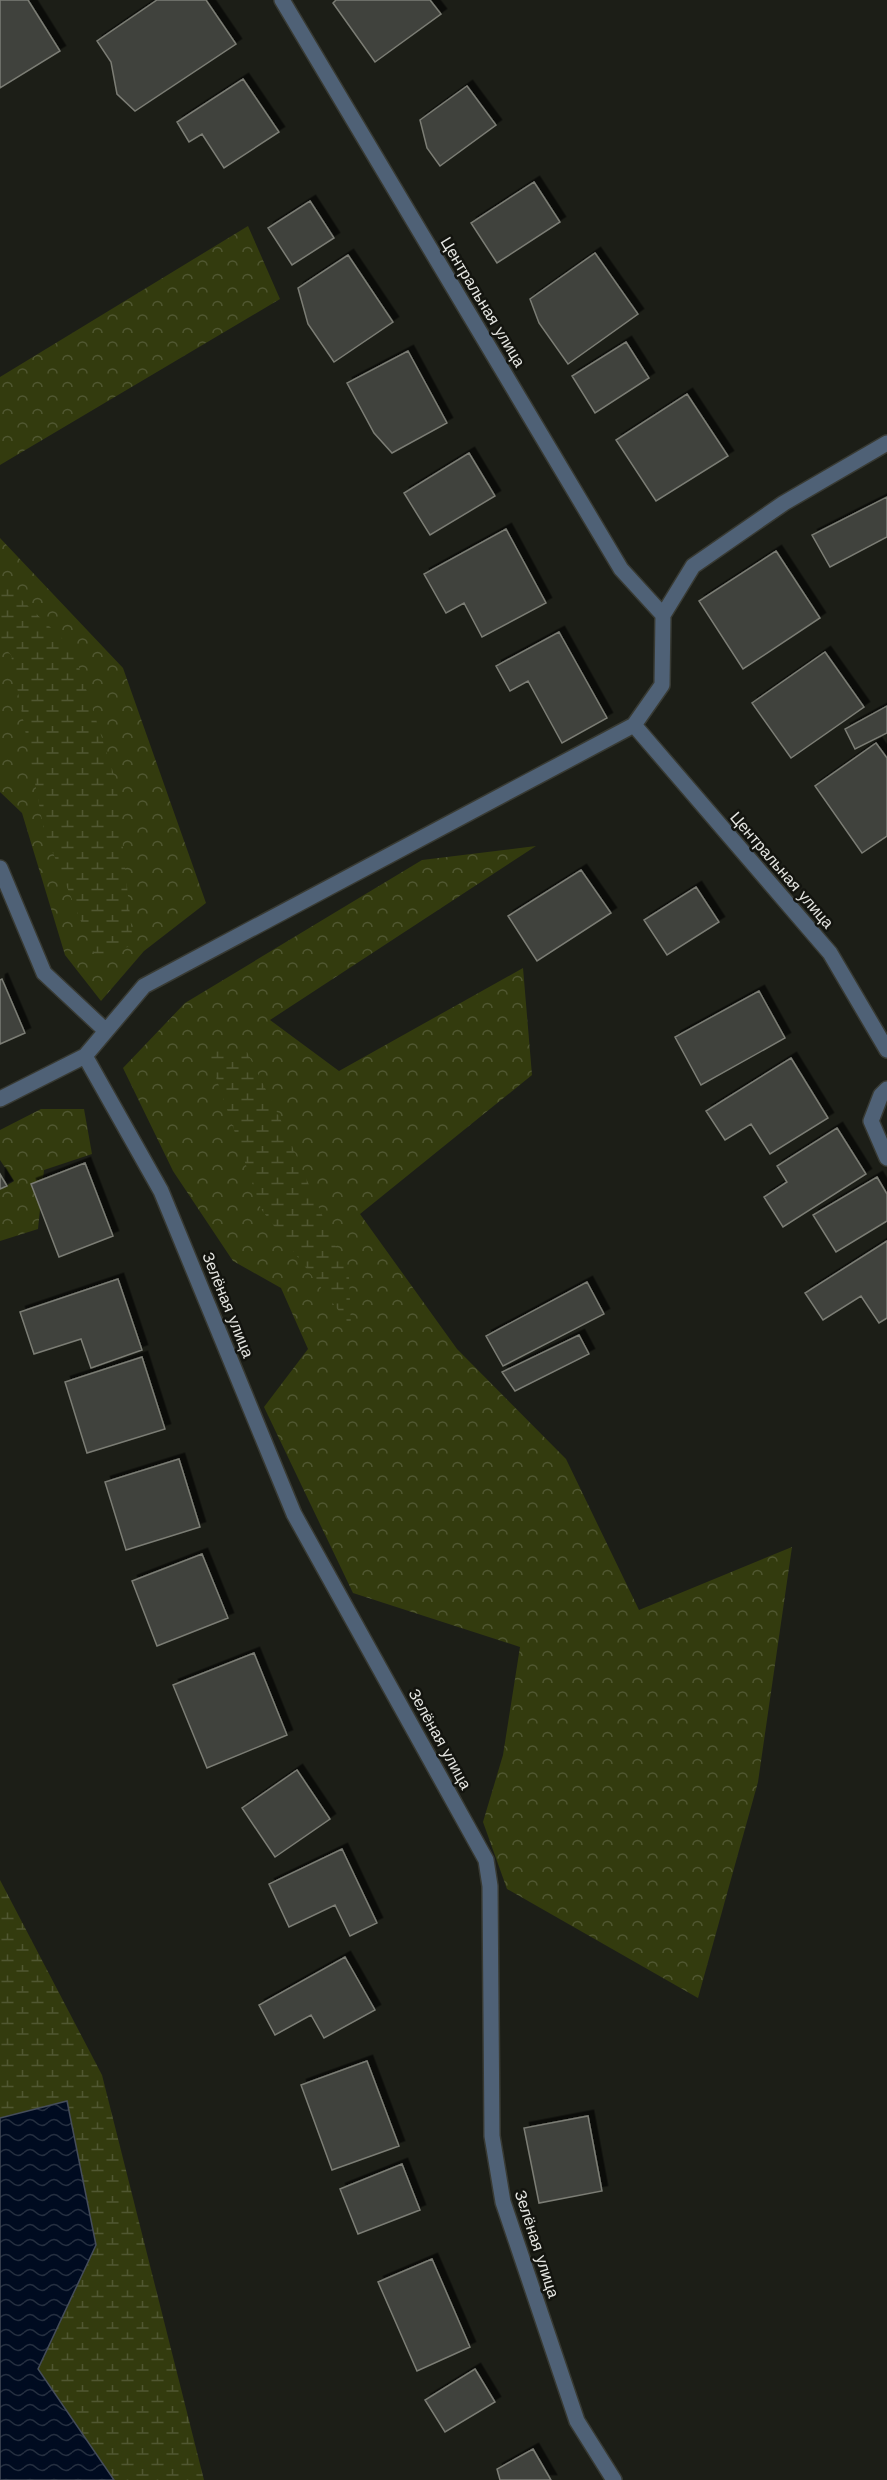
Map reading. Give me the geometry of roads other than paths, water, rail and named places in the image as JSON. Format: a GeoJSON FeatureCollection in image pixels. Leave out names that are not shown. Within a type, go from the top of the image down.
{"type":"FeatureCollection","features":[{"type":"Feature","properties":{"kind":"street","name":"Центральная улица"},"geometry":{"type":"LineString","coordinates":[[282,0],[621,569],[663,615]]}},
{"type":"Feature","properties":{"kind":"street"},"geometry":{"type":"LineString","coordinates":[[0,1099],[85,1056],[144,987],[634,725],[662,685],[663,615],[693,566],[784,502],[887,443]]}},
{"type":"Feature","properties":{"kind":"street","name":"Центральная улица"},"geometry":{"type":"LineString","coordinates":[[634,725],[830,953],[887,1050]]}},
{"type":"Feature","properties":{"kind":"street"},"geometry":{"type":"LineString","coordinates":[[0,868],[44,973],[106,1031]]}},
{"type":"Feature","properties":{"kind":"street","name":"Зелёная улица"},"geometry":{"type":"LineString","coordinates":[[85,1056],[161,1191],[294,1514],[486,1860],[490,1886],[492,2136],[503,2202],[577,2421],[614,2480]]}},
{"type":"Feature","properties":{"kind":"street"},"geometry":{"type":"LineString","coordinates":[[887,1089],[881,1095],[871,1121],[887,1158]]}},
{"type":"Feature","properties":{"kind":"water"},"geometry":{"type":"Polygon","coordinates":[[[67,2101],[96,2245],[38,2369],[114,2480],[0,2480],[0,2118],[67,2101]]]}}]}
